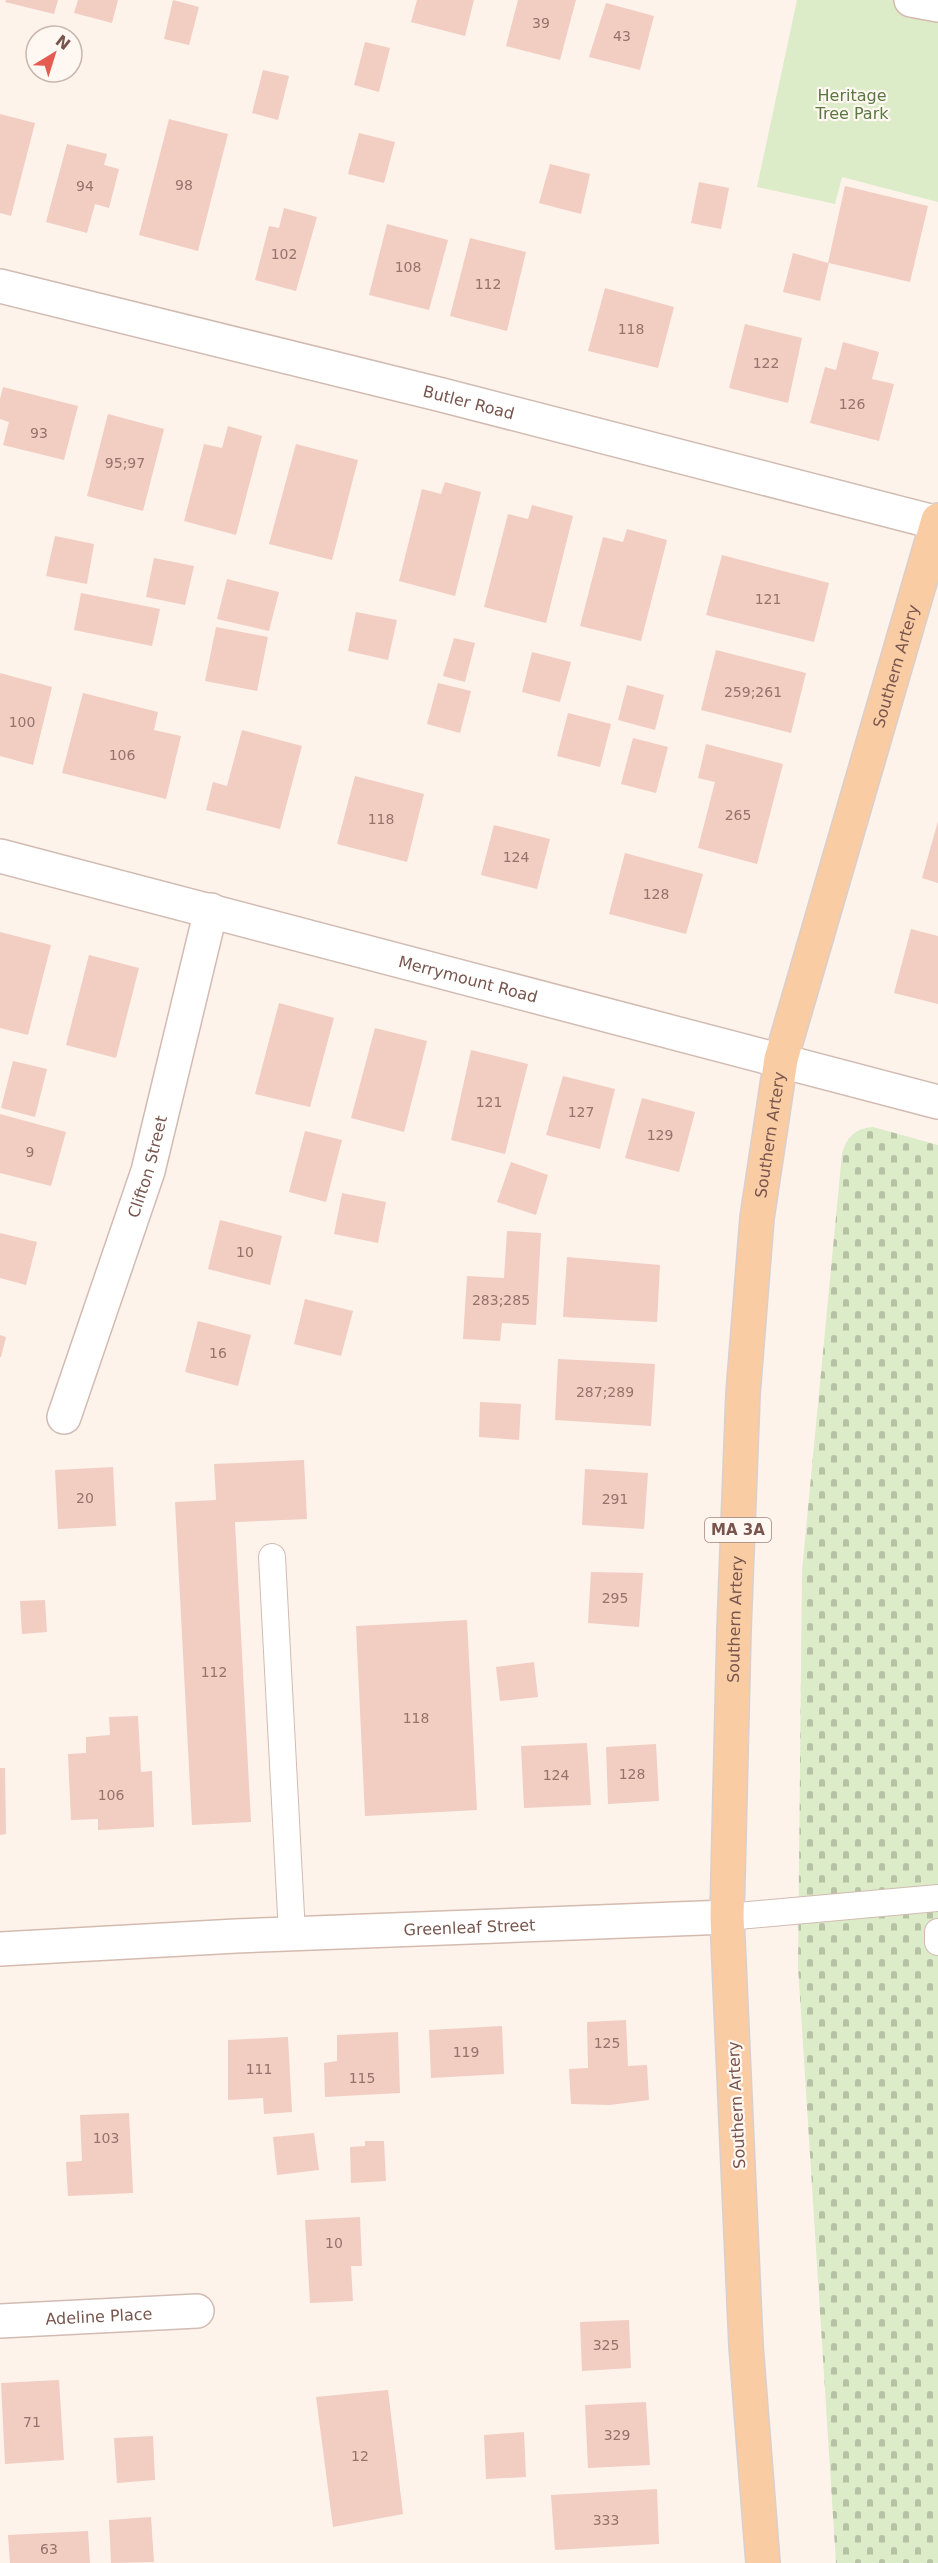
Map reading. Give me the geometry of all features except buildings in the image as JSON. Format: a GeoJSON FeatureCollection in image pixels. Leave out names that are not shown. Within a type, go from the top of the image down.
{"type":"FeatureCollection","features":[{"type":"Feature","properties":{"kind":"main road","name":"Southern Artery"},"geometry":{"type":"LineString","coordinates":[[763,2563],[746,2346],[727,1917],[743,1394],[757,1218],[781,1059],[938,522]]}},
{"type":"Feature","properties":{"kind":"street"},"geometry":{"type":"LineString","coordinates":[[911,0],[938,5]]}},
{"type":"Feature","properties":{"kind":"street","name":"Butler Road"},"geometry":{"type":"LineString","coordinates":[[0,286],[442,395],[938,522]]}},
{"type":"Feature","properties":{"kind":"street","name":"Merrymount Road"},"geometry":{"type":"LineString","coordinates":[[0,856],[938,1102]]}},
{"type":"Feature","properties":{"kind":"street","name":"Clifton Street"},"geometry":{"type":"LineString","coordinates":[[64,1417],[148,1171],[211,910]]}},
{"type":"Feature","properties":{"kind":"street","name":"Greenleaf Street"},"geometry":{"type":"LineString","coordinates":[[0,1949],[292,1934],[727,1917]]}},
{"type":"Feature","properties":{"kind":"street","name":"Adeline Place"},"geometry":{"type":"LineString","coordinates":[[0,2321],[197,2310]]}},
{"type":"Feature","properties":{"kind":"lane"},"geometry":{"type":"LineString","coordinates":[[272,1557],[292,1934]]}},
{"type":"Feature","properties":{"kind":"lane","name":"Greenleaf Street"},"geometry":{"type":"LineString","coordinates":[[727,1917],[938,1898]]}},
{"type":"Feature","properties":{"kind":"lane"},"geometry":{"type":"LineString","coordinates":[[938,1932],[938,1942]]}},
{"type":"Feature","properties":{"kind":"green space","name":"Heritage Tree Park"},"geometry":{"type":"Polygon","coordinates":[[[797,0],[938,0],[938,202],[842,177],[835,204],[757,187],[797,0]]]}},
{"type":"Feature","properties":{"kind":"green space"},"geometry":{"type":"Polygon","coordinates":[[[873,1127],[938,1145],[938,2563],[836,2563],[798,1966],[802,1571],[842,1154],[853,1134],[873,1127]]]}}]}
